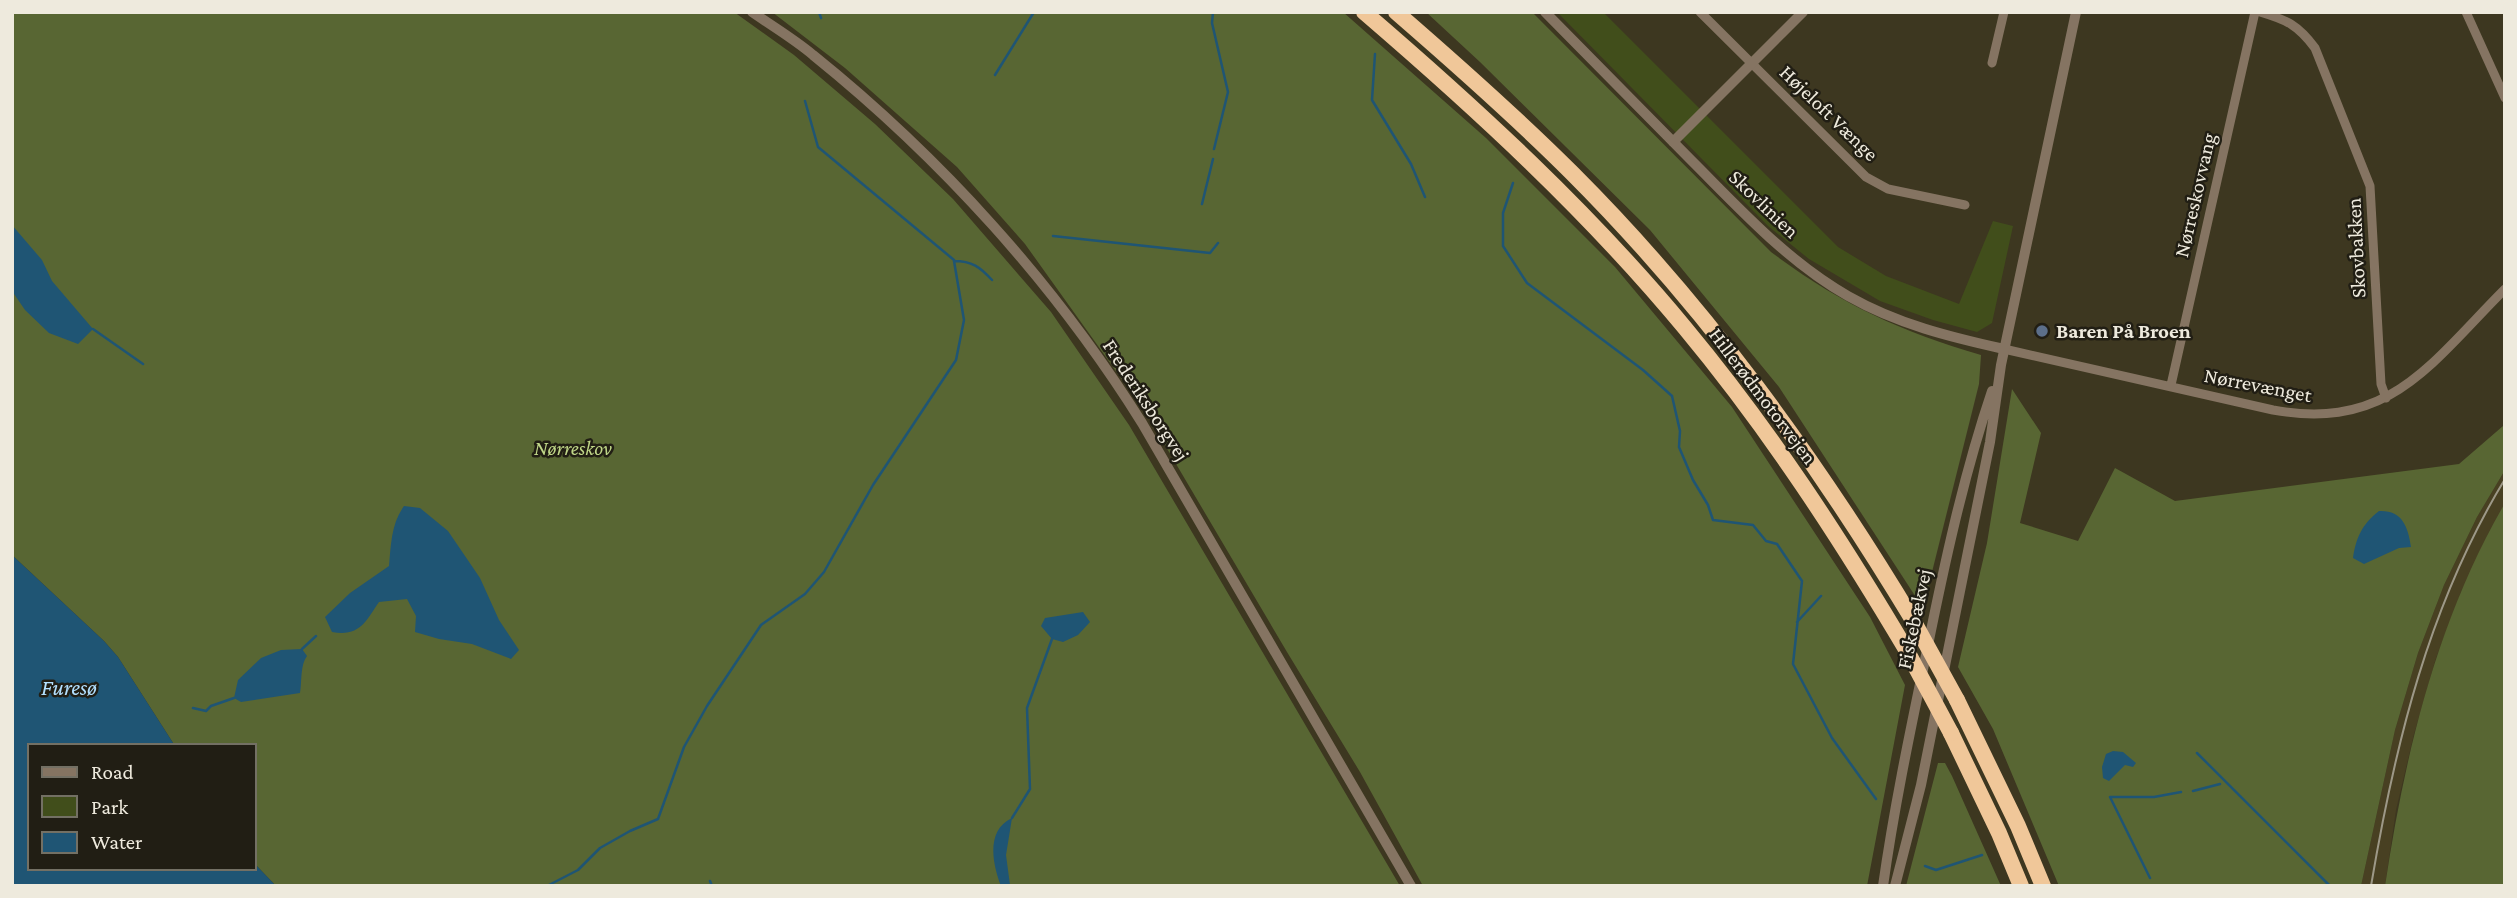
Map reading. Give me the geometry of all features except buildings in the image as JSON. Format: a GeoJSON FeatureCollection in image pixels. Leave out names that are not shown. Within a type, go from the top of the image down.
{"type":"FeatureCollection","features":[{"type":"Feature","properties":{"kind":"highway","name":"Hillerødmotorvejen"},"geometry":{"type":"LineString","coordinates":[[1364,12],[1519,150],[1626,260],[1685,328],[1788,462],[1843,544],[1907,651],[1951,733],[2021,886]]}},
{"type":"Feature","properties":{"kind":"highway","name":"Hillerødmotorvejen"},"geometry":{"type":"LineString","coordinates":[[1396,12],[1457,65],[1572,174],[1703,318],[1807,454],[1860,532],[1957,700],[2043,886]]}},
{"type":"Feature","properties":{"kind":"street","name":"Frederiksborgvej"},"geometry":{"type":"LineString","coordinates":[[752,12],[812,54],[931,159],[1025,262],[1104,366],[1142,424],[1411,886]]}},
{"type":"Feature","properties":{"kind":"street","name":"Skovlinien"},"geometry":{"type":"LineString","coordinates":[[1545,12],[1764,234],[1807,270],[1894,319],[1935,333],[2004,349]]}},
{"type":"Feature","properties":{"kind":"street","name":"Højeloft Vænge"},"geometry":{"type":"LineString","coordinates":[[1700,12],[1866,177],[1888,189],[1965,205]]}},
{"type":"Feature","properties":{"kind":"street","name":"Højeloft Vænge"},"geometry":{"type":"LineString","coordinates":[[1673,142],[1802,12]]}},
{"type":"Feature","properties":{"kind":"street"},"geometry":{"type":"LineString","coordinates":[[1992,63],[2004,12]]}},
{"type":"Feature","properties":{"kind":"street","name":"Fiskebækvej"},"geometry":{"type":"LineString","coordinates":[[1895,886],[1921,785],[1990,442],[2004,349],[2076,12]]}},
{"type":"Feature","properties":{"kind":"street","name":"Nørreskovvang"},"geometry":{"type":"LineString","coordinates":[[2171,386],[2257,12]]}},
{"type":"Feature","properties":{"kind":"street","name":"Skovbakken"},"geometry":{"type":"LineString","coordinates":[[2257,12],[2286,20],[2302,32],[2315,48],[2368,181],[2381,384],[2386,398]]}},
{"type":"Feature","properties":{"kind":"street"},"geometry":{"type":"LineString","coordinates":[[2466,12],[2505,98]]}},
{"type":"Feature","properties":{"kind":"street","name":"Nørrevænget"},"geometry":{"type":"LineString","coordinates":[[2004,349],[2303,415],[2343,413],[2364,408],[2386,398],[2411,382],[2505,289]]}},
{"type":"Feature","properties":{"kind":"street","name":"Fiskebækvej"},"geometry":{"type":"LineString","coordinates":[[1883,886],[1895,806],[1941,580],[1979,430],[2001,365]]}},
{"type":"Feature","properties":{"kind":"shaded area"},"geometry":{"type":"Polygon","coordinates":[[[2505,470],[2505,503],[2461,592],[2436,658],[2414,734],[2396,810],[2385,886],[2361,886],[2395,730],[2418,653],[2444,585],[2477,517],[2505,470]]]}},
{"type":"Feature","properties":{"kind":"green space","name":"Nørreskov"},"geometry":{"type":"Polygon","coordinates":[[[12,12],[734,12],[794,55],[875,124],[953,199],[1051,312],[1129,425],[1400,886],[276,886],[256,865],[256,744],[174,744],[118,657],[12,555],[12,12]]]}},
{"type":"Feature","properties":{"kind":"green space"},"geometry":{"type":"Polygon","coordinates":[[[772,12],[1343,12],[1486,138],[1615,267],[1732,407],[1870,617],[1905,685],[1867,886],[1423,886],[1360,772],[1146,413],[1025,244],[957,167],[845,68],[772,12]]]}},
{"type":"Feature","properties":{"kind":"green space"},"geometry":{"type":"Polygon","coordinates":[[[1426,12],[1532,12],[1771,252],[1822,287],[1871,314],[1923,336],[1981,355],[1979,384],[1923,608],[1779,387],[1650,230],[1426,12]]]}},
{"type":"Feature","properties":{"kind":"green space"},"geometry":{"type":"Polygon","coordinates":[[[1557,12],[1603,12],[1838,247],[1886,276],[1959,304],[1993,221],[2013,226],[1992,323],[1977,332],[1933,320],[1880,301],[1809,259],[1768,226],[1557,12]]]}},
{"type":"Feature","properties":{"kind":"green space"},"geometry":{"type":"Polygon","coordinates":[[[2012,389],[2041,433],[2020,523],[2078,541],[2115,468],[2175,501],[2459,464],[2505,427],[2505,470],[2477,517],[2444,585],[2418,653],[2395,730],[2361,886],[2059,886],[1993,729],[1958,667],[1987,543],[2012,389]]]}},
{"type":"Feature","properties":{"kind":"green space"},"geometry":{"type":"Polygon","coordinates":[[[2505,503],[2505,886],[2385,886],[2403,786],[2427,688],[2460,594],[2505,503]]]}},
{"type":"Feature","properties":{"kind":"green space"},"geometry":{"type":"Polygon","coordinates":[[[1938,763],[1945,763],[1952,776],[2001,886],[1906,886],[1938,763]]]}},
{"type":"Feature","properties":{"kind":"water"},"geometry":{"type":"Polygon","coordinates":[[[12,225],[42,260],[52,281],[93,329],[78,344],[49,333],[25,310],[12,291],[12,225]]]}},
{"type":"Feature","properties":{"kind":"water"},"geometry":{"type":"Polygon","coordinates":[[[404,506],[420,508],[448,531],[480,578],[499,620],[519,650],[511,659],[472,644],[415,632],[416,616],[407,599],[379,602],[356,630],[332,632],[325,617],[350,593],[389,566],[394,527],[404,506]]]}},
{"type":"Feature","properties":{"kind":"water"},"geometry":{"type":"Polygon","coordinates":[[[2379,511],[2393,513],[2403,521],[2411,547],[2399,548],[2364,564],[2353,558],[2356,544],[2364,526],[2379,511]]]}},
{"type":"Feature","properties":{"kind":"water","name":"Furesø"},"geometry":{"type":"Polygon","coordinates":[[[12,555],[118,657],[174,744],[28,744],[28,870],[256,870],[256,865],[276,886],[12,886],[12,555]]]}},
{"type":"Feature","properties":{"kind":"water"},"geometry":{"type":"Polygon","coordinates":[[[1083,612],[1090,622],[1078,635],[1063,642],[1052,639],[1041,626],[1045,618],[1083,612]]]}},
{"type":"Feature","properties":{"kind":"water"},"geometry":{"type":"Polygon","coordinates":[[[302,649],[307,656],[302,669],[300,693],[241,702],[234,698],[238,680],[261,658],[281,650],[302,649]]]}},
{"type":"Feature","properties":{"kind":"water"},"geometry":{"type":"Polygon","coordinates":[[[2113,751],[2123,752],[2136,763],[2133,767],[2125,765],[2109,781],[2103,778],[2102,767],[2106,754],[2113,751]]]}},
{"type":"Feature","properties":{"kind":"water"},"geometry":{"type":"Polygon","coordinates":[[[1012,818],[1006,855],[1010,885],[1001,886],[993,848],[998,830],[1012,818]]]}},
{"type":"Feature","properties":{"kind":"waterway"},"geometry":{"type":"LineString","coordinates":[[819,12],[821,18]]}},
{"type":"Feature","properties":{"kind":"waterway"},"geometry":{"type":"LineString","coordinates":[[995,75],[1034,12]]}},
{"type":"Feature","properties":{"kind":"waterway"},"geometry":{"type":"LineString","coordinates":[[1213,12],[1212,23],[1228,92],[1214,149]]}},
{"type":"Feature","properties":{"kind":"waterway"},"geometry":{"type":"LineString","coordinates":[[1375,54],[1372,100],[1411,164],[1425,197]]}},
{"type":"Feature","properties":{"kind":"waterway"},"geometry":{"type":"LineString","coordinates":[[805,101],[818,147],[954,260]]}},
{"type":"Feature","properties":{"kind":"waterway"},"geometry":{"type":"LineString","coordinates":[[1202,204],[1213,159]]}},
{"type":"Feature","properties":{"kind":"waterway"},"geometry":{"type":"LineString","coordinates":[[1513,183],[1503,213],[1503,246],[1527,283],[1643,370],[1672,396],[1680,431],[1679,447],[1713,520],[1753,525],[1766,541],[1777,544],[1802,581],[1793,664],[1832,738],[1876,799]]}},
{"type":"Feature","properties":{"kind":"waterway"},"geometry":{"type":"LineString","coordinates":[[1053,236],[1210,253],[1218,243]]}},
{"type":"Feature","properties":{"kind":"waterway"},"geometry":{"type":"LineString","coordinates":[[547,886],[578,870],[600,848],[658,819],[684,747],[707,706],[761,625],[805,594],[824,572],[873,485],[956,360],[964,320],[954,261],[975,266],[992,280]]}},
{"type":"Feature","properties":{"kind":"waterway"},"geometry":{"type":"LineString","coordinates":[[93,329],[143,364]]}},
{"type":"Feature","properties":{"kind":"waterway"},"geometry":{"type":"LineString","coordinates":[[1797,622],[1821,596]]}},
{"type":"Feature","properties":{"kind":"waterway"},"geometry":{"type":"LineString","coordinates":[[302,649],[316,636]]}},
{"type":"Feature","properties":{"kind":"waterway"},"geometry":{"type":"LineString","coordinates":[[1012,818],[1030,789],[1027,708],[1052,639]]}},
{"type":"Feature","properties":{"kind":"waterway"},"geometry":{"type":"LineString","coordinates":[[193,708],[206,711],[211,706],[234,698]]}},
{"type":"Feature","properties":{"kind":"waterway"},"geometry":{"type":"LineString","coordinates":[[2197,753],[2330,886]]}},
{"type":"Feature","properties":{"kind":"waterway"},"geometry":{"type":"LineString","coordinates":[[2193,791],[2220,784]]}},
{"type":"Feature","properties":{"kind":"waterway"},"geometry":{"type":"LineString","coordinates":[[2150,878],[2110,797],[2154,797],[2181,792]]}},
{"type":"Feature","properties":{"kind":"waterway"},"geometry":{"type":"LineString","coordinates":[[1925,866],[1936,870],[1982,855]]}},
{"type":"Feature","properties":{"kind":"waterway"},"geometry":{"type":"LineString","coordinates":[[710,881],[712,886]]}},
{"type":"Feature","properties":{"kind":"tram line"},"geometry":{"type":"LineString","coordinates":[[2371,886],[2391,780],[2418,676],[2455,575],[2505,479]]}},
{"type":"Feature","properties":{"kind":"place","name":"Baren På Broen"},"geometry":{"type":"Point","coordinates":[2042,331]}}]}
